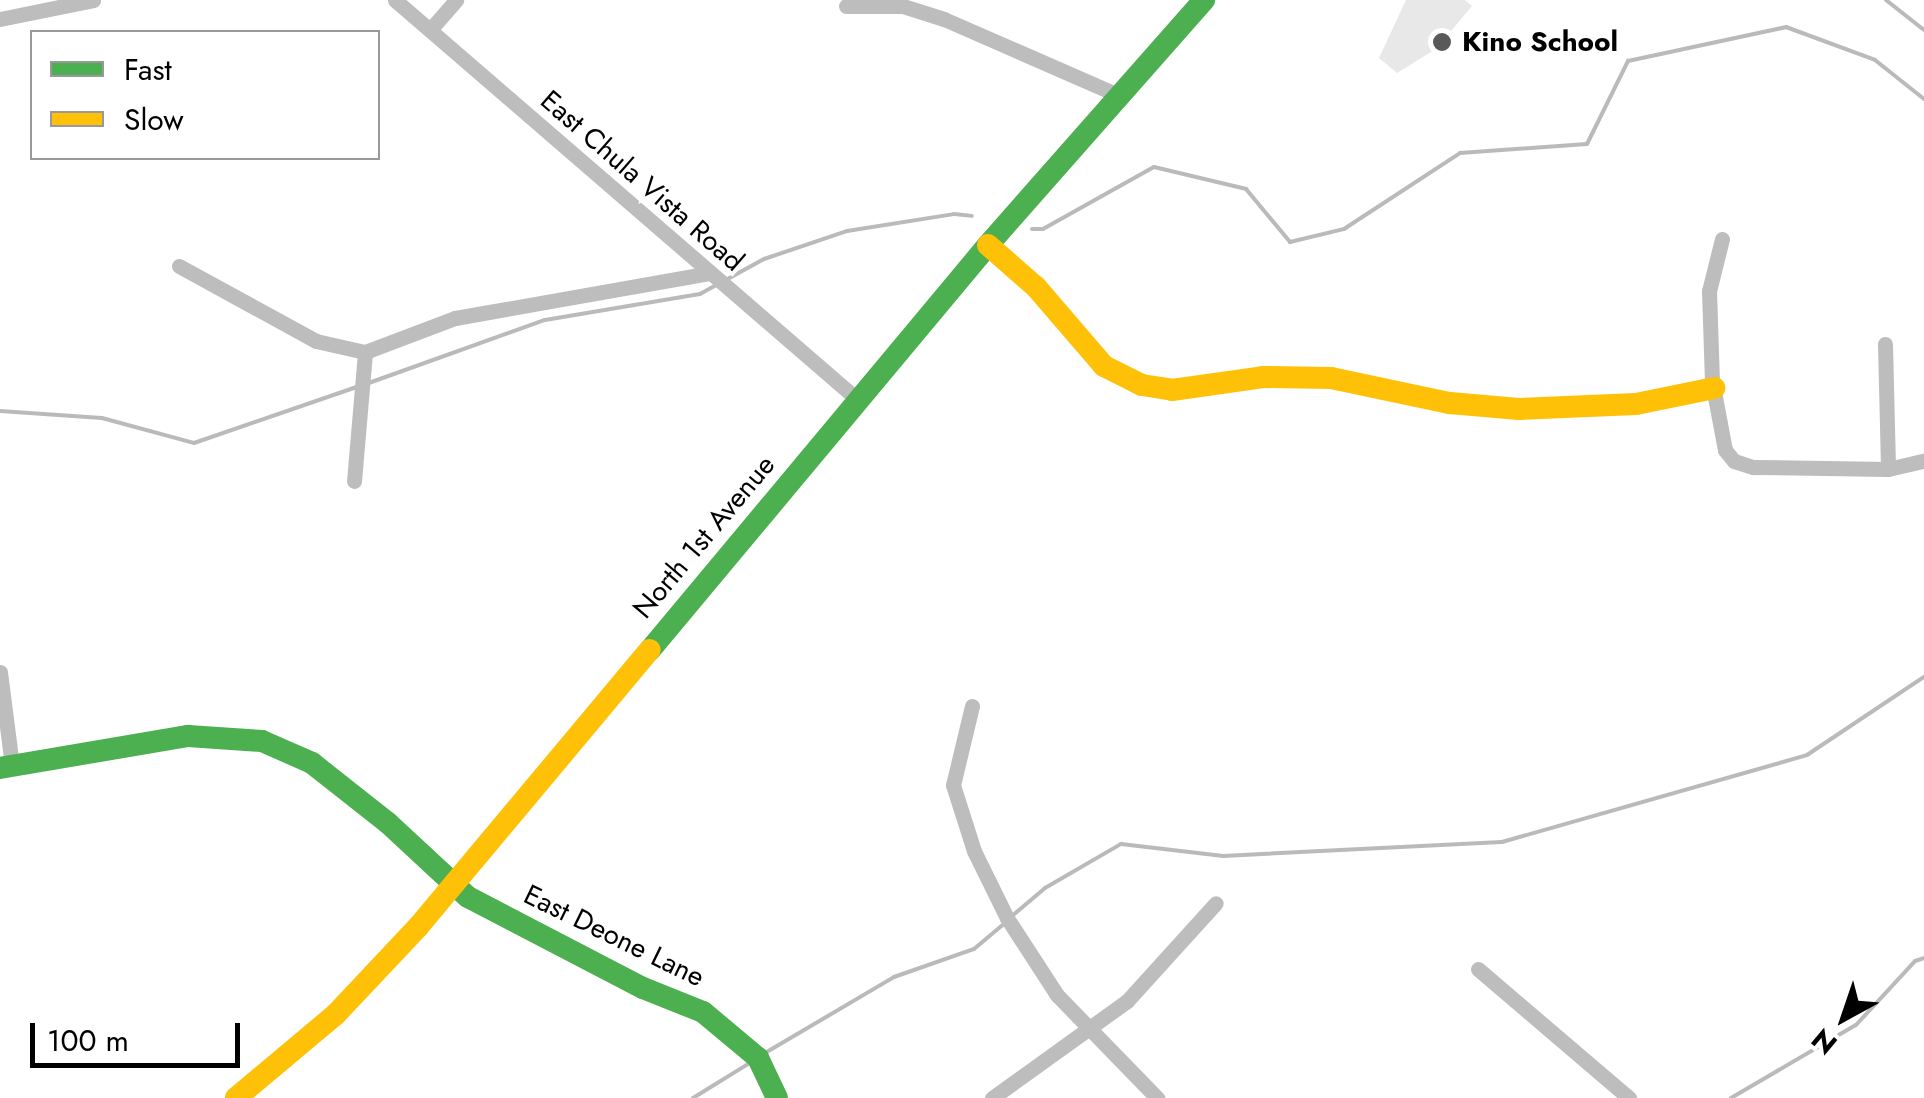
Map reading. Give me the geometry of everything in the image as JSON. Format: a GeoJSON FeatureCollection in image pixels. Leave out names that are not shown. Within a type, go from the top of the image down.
{"type":"FeatureCollection","features":[{"type":"Feature","properties":{"kind":"street"},"geometry":{"type":"LineString","coordinates":[[0,19],[93,0]]}},
{"type":"Feature","properties":{"kind":"street","name":"East Chula Vista Road"},"geometry":{"type":"LineString","coordinates":[[394,0],[858,400]]}},
{"type":"Feature","properties":{"kind":"street"},"geometry":{"type":"LineString","coordinates":[[430,30],[456,0]]}},
{"type":"Feature","properties":{"kind":"street","name":"North 1st Avenue"},"geometry":{"type":"LineString","coordinates":[[236,1098],[336,1014],[452,886],[988,245],[1204,0]]}},
{"type":"Feature","properties":{"kind":"street"},"geometry":{"type":"LineString","coordinates":[[846,6],[902,6],[944,19],[1120,96]]}},
{"type":"Feature","properties":{"kind":"street"},"geometry":{"type":"LineString","coordinates":[[1722,239],[1709,291],[1714,388],[1730,467],[1888,469],[1924,460]]}},
{"type":"Feature","properties":{"kind":"street"},"geometry":{"type":"LineString","coordinates":[[988,245],[1036,287],[1104,366],[1142,385],[1172,390],[1263,377],[1331,378],[1450,402],[1519,409],[1636,404],[1714,388]]}},
{"type":"Feature","properties":{"kind":"street"},"geometry":{"type":"LineString","coordinates":[[180,266],[316,341],[366,352],[455,318],[709,273]]}},
{"type":"Feature","properties":{"kind":"street"},"geometry":{"type":"LineString","coordinates":[[1884,344],[1888,469]]}},
{"type":"Feature","properties":{"kind":"street"},"geometry":{"type":"LineString","coordinates":[[354,481],[366,352]]}},
{"type":"Feature","properties":{"kind":"street"},"geometry":{"type":"LineString","coordinates":[[0,672],[6,767]]}},
{"type":"Feature","properties":{"kind":"street"},"geometry":{"type":"LineString","coordinates":[[972,706],[953,785],[974,851],[1017,934],[1057,995],[1157,1098]]}},
{"type":"Feature","properties":{"kind":"street","name":"East Deone Lane"},"geometry":{"type":"LineString","coordinates":[[6,767],[188,736],[262,741],[312,763],[388,823],[452,886],[643,988],[703,1012],[758,1058],[777,1098]]}},
{"type":"Feature","properties":{"kind":"street"},"geometry":{"type":"LineString","coordinates":[[992,1098],[1127,1001],[1216,903]]}},
{"type":"Feature","properties":{"kind":"street"},"geometry":{"type":"LineString","coordinates":[[1478,969],[1630,1098]]}},
{"type":"Feature","properties":{"kind":"shaded area"},"geometry":{"type":"Polygon","coordinates":[[[1406,0],[1465,0],[1472,6],[1436,49],[1397,73],[1379,58],[1406,0]]]}},
{"type":"Feature","properties":{"kind":"waterway"},"geometry":{"type":"LineString","coordinates":[[1886,0],[1924,30]]}},
{"type":"Feature","properties":{"kind":"waterway"},"geometry":{"type":"LineString","coordinates":[[1032,229],[1043,229],[1154,167],[1246,189],[1290,242],[1344,229],[1460,153],[1587,144],[1628,61],[1786,27],[1875,60],[1924,99]]}},
{"type":"Feature","properties":{"kind":"waterway"},"geometry":{"type":"LineString","coordinates":[[724,281],[764,259],[847,231],[954,214],[972,216]]}},
{"type":"Feature","properties":{"kind":"waterway"},"geometry":{"type":"LineString","coordinates":[[366,384],[545,320],[700,294],[716,285]]}},
{"type":"Feature","properties":{"kind":"waterway"},"geometry":{"type":"LineString","coordinates":[[0,411],[102,418],[194,443],[357,387]]}},
{"type":"Feature","properties":{"kind":"waterway"},"geometry":{"type":"LineString","coordinates":[[1012,916],[1045,888],[1121,844],[1223,856],[1502,842],[1807,755],[1924,677]]}},
{"type":"Feature","properties":{"kind":"waterway"},"geometry":{"type":"LineString","coordinates":[[765,1053],[894,977],[974,949],[1005,923]]}},
{"type":"Feature","properties":{"kind":"waterway"},"geometry":{"type":"LineString","coordinates":[[1731,1098],[1856,1025],[1915,961],[1924,958]]}},
{"type":"Feature","properties":{"kind":"waterway"},"geometry":{"type":"LineString","coordinates":[[693,1098],[748,1064]]}},
{"type":"Feature","properties":{"kind":"traffic: fast"},"geometry":{"type":"LineString","coordinates":[[650,650],[988,245],[1204,0]]}},
{"type":"Feature","properties":{"kind":"traffic: fast"},"geometry":{"type":"LineString","coordinates":[[0,768],[188,736],[262,741],[312,763],[388,823],[468,897],[643,988],[703,1012],[758,1058],[777,1098]]}},
{"type":"Feature","properties":{"kind":"traffic: slow"},"geometry":{"type":"LineString","coordinates":[[988,245],[1036,287],[1104,366],[1142,385],[1172,390],[1263,377],[1331,378],[1450,403],[1519,409],[1636,404],[1714,388]]}},
{"type":"Feature","properties":{"kind":"traffic: slow"},"geometry":{"type":"LineString","coordinates":[[236,1098],[336,1014],[418,927],[650,650]]}},
{"type":"Feature","properties":{"kind":"place","name":"Kino School"},"geometry":{"type":"Point","coordinates":[1442,42]}}]}
